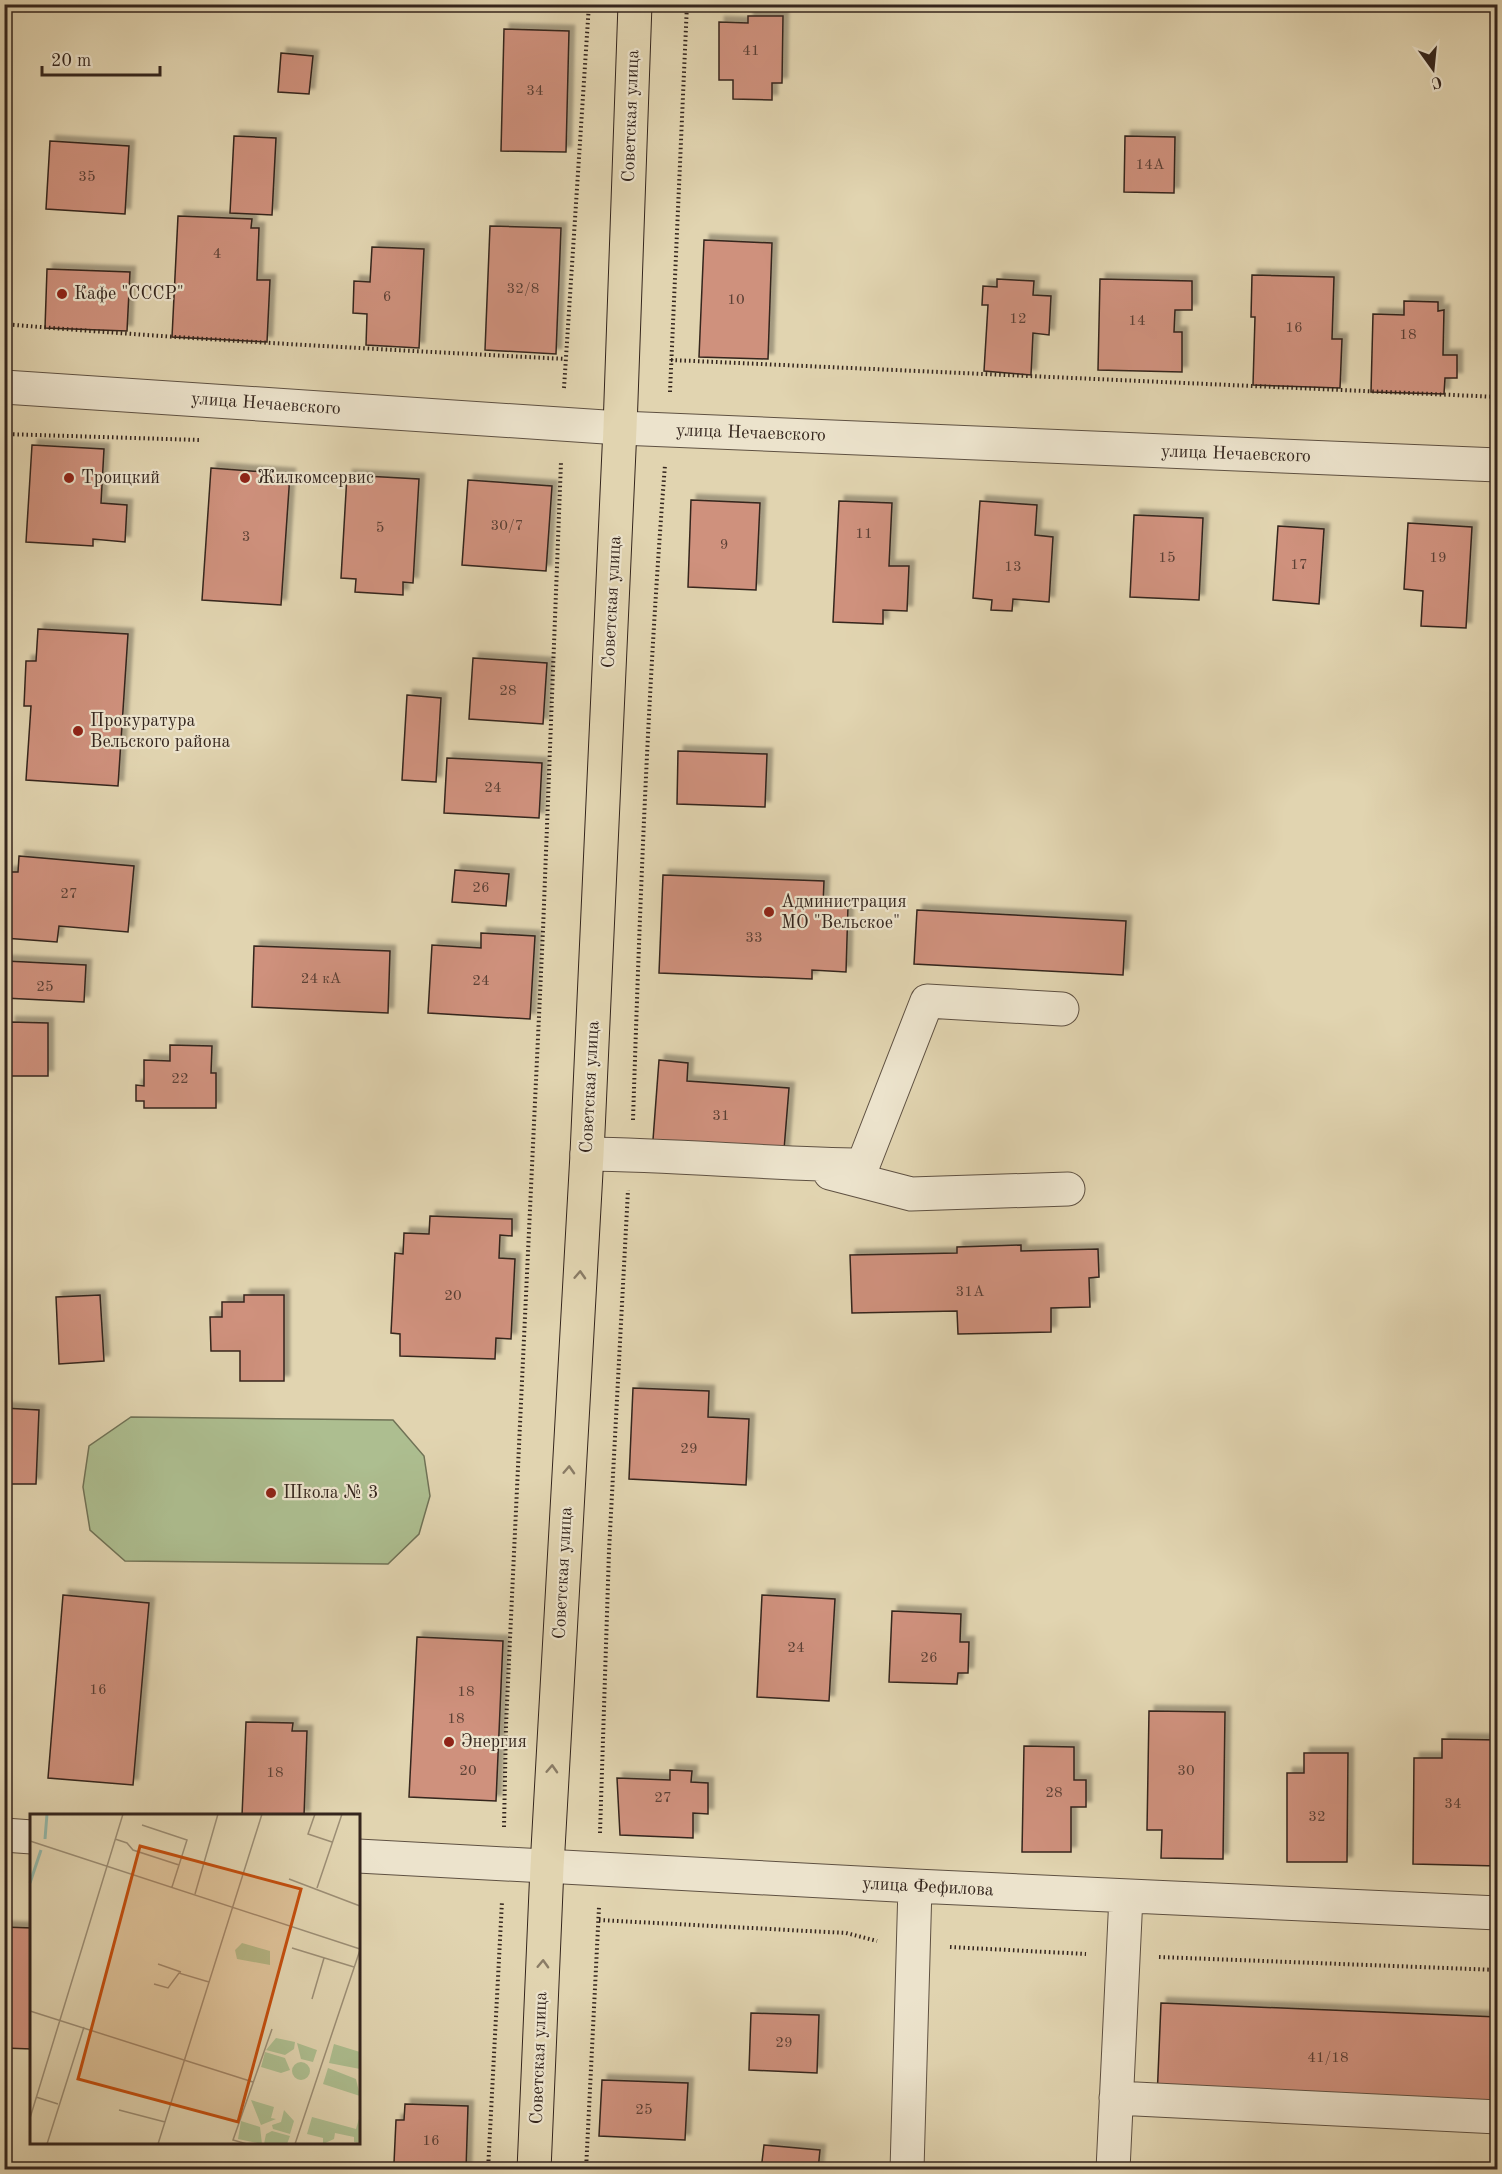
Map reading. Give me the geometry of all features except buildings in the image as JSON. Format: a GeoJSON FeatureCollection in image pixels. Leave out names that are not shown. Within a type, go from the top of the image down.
{"type":"FeatureCollection","features":[{"type":"Feature","properties":{"kind":"main road","name":"Советская улица"},"geometry":{"type":"LineString","coordinates":[[534,2169],[547,1867],[587,1154],[620,428],[634,4]]}},
{"type":"Feature","properties":{"kind":"street","name":"улица Нечаевского"},"geometry":{"type":"LineString","coordinates":[[4,387],[620,428],[1497,465]]}},
{"type":"Feature","properties":{"kind":"street"},"geometry":{"type":"LineString","coordinates":[[587,1154],[863,1165],[927,1001],[1062,1009]]}},
{"type":"Feature","properties":{"kind":"street"},"geometry":{"type":"LineString","coordinates":[[800,1164],[911,1194],[1068,1189]]}},
{"type":"Feature","properties":{"kind":"street"},"geometry":{"type":"LineString","coordinates":[[4,1835],[30,1837]]}},
{"type":"Feature","properties":{"kind":"street","name":"улица Фефилова"},"geometry":{"type":"LineString","coordinates":[[360,1856],[915,1887],[1497,1913]]}},
{"type":"Feature","properties":{"kind":"street"},"geometry":{"type":"LineString","coordinates":[[907,2169],[915,1887]]}},
{"type":"Feature","properties":{"kind":"street"},"geometry":{"type":"LineString","coordinates":[[1113,2169],[1126,1896]]}},
{"type":"Feature","properties":{"kind":"street"},"geometry":{"type":"LineString","coordinates":[[1116,2098],[1497,2117]]}},
{"type":"Feature","properties":{"kind":"path"},"geometry":{"type":"LineString","coordinates":[[488,2169],[504,1865],[506,1713],[543,930],[565,359],[589,4]]}},
{"type":"Feature","properties":{"kind":"path"},"geometry":{"type":"LineString","coordinates":[[586,2169],[599,1920],[609,1551],[625,1218],[632,1155],[641,873],[668,430],[687,4]]}},
{"type":"Feature","properties":{"kind":"path"},"geometry":{"type":"LineString","coordinates":[[4,324],[171,337],[565,359]]}},
{"type":"Feature","properties":{"kind":"path"},"geometry":{"type":"LineString","coordinates":[[671,360],[1497,398]]}},
{"type":"Feature","properties":{"kind":"path"},"geometry":{"type":"LineString","coordinates":[[599,1920],[846,1933],[891,1944],[1123,1956],[1497,1970]]}},
{"type":"Feature","properties":{"kind":"green space"},"geometry":{"type":"Polygon","coordinates":[[[131,1417],[393,1420],[424,1456],[430,1496],[419,1534],[388,1564],[125,1561],[90,1530],[83,1487],[89,1446],[131,1417]]]}},
{"type":"Feature","properties":{"kind":"place","name":"Кафе \"СССР\""},"geometry":{"type":"Point","coordinates":[62,294]}},
{"type":"Feature","properties":{"kind":"place","name":"Троицкий"},"geometry":{"type":"Point","coordinates":[69,478]}},
{"type":"Feature","properties":{"kind":"place","name":"Жилкомсервис"},"geometry":{"type":"Point","coordinates":[245,478]}},
{"type":"Feature","properties":{"kind":"place","name":"Прокуратура Вельского района"},"geometry":{"type":"Point","coordinates":[78,731]}},
{"type":"Feature","properties":{"kind":"place","name":"Администрация МО \"Вельское\""},"geometry":{"type":"Point","coordinates":[769,912]}},
{"type":"Feature","properties":{"kind":"place","name":"Школа № 3"},"geometry":{"type":"Point","coordinates":[271,1493]}},
{"type":"Feature","properties":{"kind":"place","name":"Энергия"},"geometry":{"type":"Point","coordinates":[449,1742]}}]}
